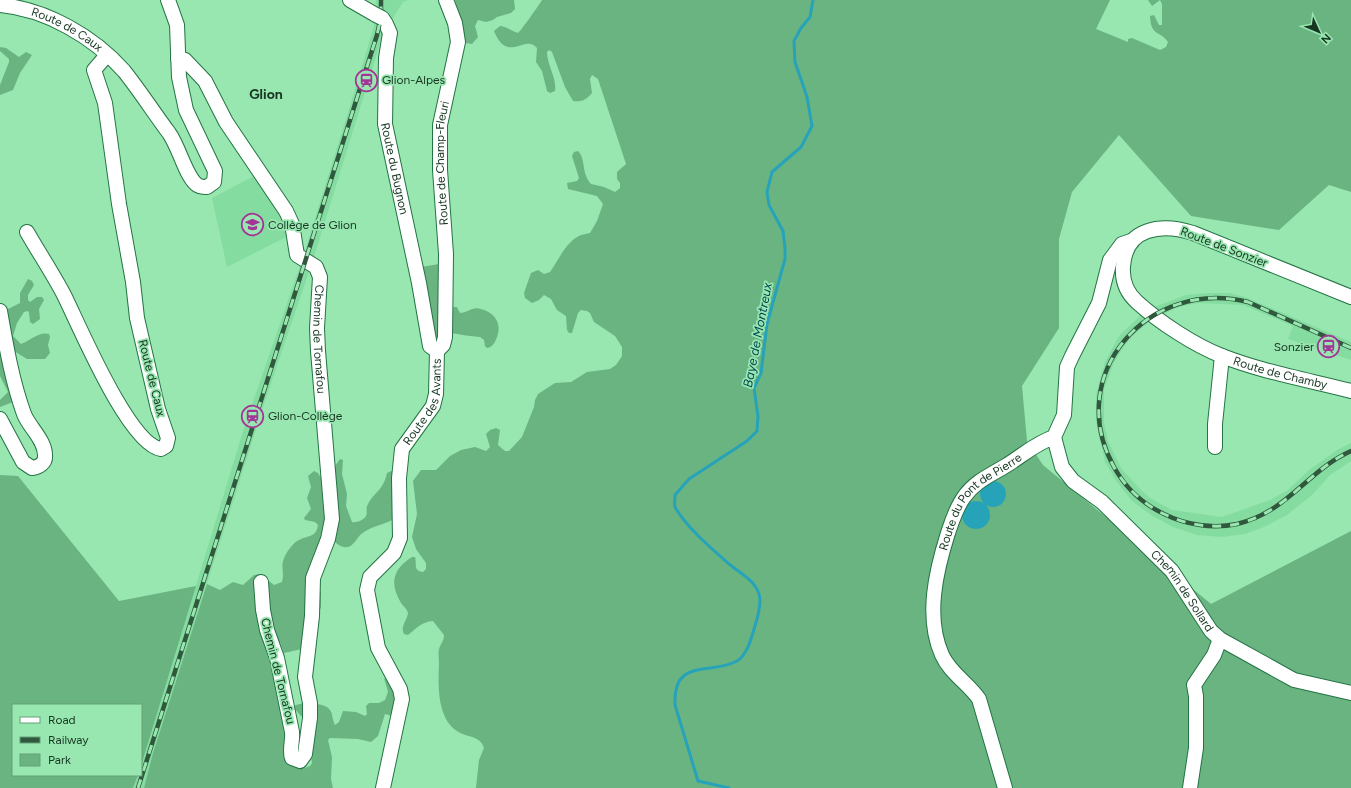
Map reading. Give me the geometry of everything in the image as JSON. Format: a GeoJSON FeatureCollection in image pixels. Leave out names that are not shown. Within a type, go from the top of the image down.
{"type":"FeatureCollection","features":[{"type":"Feature","properties":{"kind":"street","name":"Route de Caux"},"geometry":{"type":"LineString","coordinates":[[0,5],[52,20],[72,29],[107,55],[130,79],[175,142],[193,180],[200,186],[207,187],[214,182],[215,171],[186,110],[179,77],[177,25],[168,0]]}},
{"type":"Feature","properties":{"kind":"street","name":"Route du Bugnon"},"geometry":{"type":"LineString","coordinates":[[350,0],[384,20],[389,29],[390,36],[386,58],[385,124],[419,283],[430,346],[437,351]]}},
{"type":"Feature","properties":{"kind":"street","name":"Route de Champ-Fleuri"},"geometry":{"type":"LineString","coordinates":[[437,351],[443,346],[445,337],[446,269],[440,170],[440,124],[454,66],[458,42],[455,23],[446,0]]}},
{"type":"Feature","properties":{"kind":"street","name":"Route de Caux"},"geometry":{"type":"LineString","coordinates":[[27,232],[63,294],[124,415],[151,446],[161,449],[166,446],[168,438],[158,409],[137,318],[133,282],[119,204],[105,103],[94,70],[107,55]]}},
{"type":"Feature","properties":{"kind":"street","name":"Chemin de Tornafou"},"geometry":{"type":"LineString","coordinates":[[178,58],[185,60],[204,81],[226,122],[286,211],[292,224],[297,255],[316,266],[320,277],[317,328],[318,352],[332,519],[328,539],[313,578],[312,616],[305,677],[310,703],[310,718],[305,754],[300,762],[292,758],[290,754],[293,741],[292,732],[277,658],[267,630],[263,610],[261,582]]}},
{"type":"Feature","properties":{"kind":"street","name":"Route de Sonzier"},"geometry":{"type":"LineString","coordinates":[[1131,241],[1140,234],[1151,229],[1176,228],[1188,231],[1351,297]]}},
{"type":"Feature","properties":{"kind":"street"},"geometry":{"type":"LineString","coordinates":[[1131,241],[1126,250],[1122,273],[1125,286],[1130,296],[1162,321],[1216,354],[1215,447]]}},
{"type":"Feature","properties":{"kind":"street"},"geometry":{"type":"LineString","coordinates":[[1054,437],[1064,415],[1068,367],[1072,356],[1099,303],[1106,270],[1110,260],[1122,244],[1131,241]]}},
{"type":"Feature","properties":{"kind":"street"},"geometry":{"type":"LineString","coordinates":[[0,311],[6,343],[24,414],[44,449],[45,458],[42,464],[38,467],[32,468],[23,462],[0,419]]}},
{"type":"Feature","properties":{"kind":"street","name":"Route des Avants"},"geometry":{"type":"LineString","coordinates":[[383,788],[402,699],[400,689],[378,648],[367,583],[374,571],[389,559],[398,547],[400,538],[399,478],[401,455],[404,444],[428,416],[433,406],[436,394],[435,372],[437,351]]}},
{"type":"Feature","properties":{"kind":"street","name":"Route de Chamby"},"geometry":{"type":"LineString","coordinates":[[1216,354],[1351,391]]}},
{"type":"Feature","properties":{"kind":"street","name":"Chemin de Sollard"},"geometry":{"type":"LineString","coordinates":[[1054,437],[1062,467],[1073,481],[1102,502],[1172,571],[1208,625],[1220,640],[1294,680],[1351,693]]}},
{"type":"Feature","properties":{"kind":"street","name":"Route du Pont de Pierre"},"geometry":{"type":"LineString","coordinates":[[1005,788],[979,699],[971,687],[947,663],[938,642],[934,607],[938,570],[952,522],[964,497],[978,481],[1008,464],[1044,440],[1054,437]]}},
{"type":"Feature","properties":{"kind":"street"},"geometry":{"type":"LineString","coordinates":[[1190,788],[1196,748],[1196,696],[1194,685],[1214,655],[1220,640]]}},
{"type":"Feature","properties":{"kind":"shaded area"},"geometry":{"type":"Polygon","coordinates":[[[376,0],[408,0],[403,2],[383,34],[313,260],[266,398],[153,753],[144,788],[133,788],[138,776],[142,776],[142,763],[244,428],[301,263],[374,26],[376,0]]]}},
{"type":"Feature","properties":{"kind":"shaded area","name":"Collège de Glion"},"geometry":{"type":"Polygon","coordinates":[[[256,175],[285,215],[292,234],[227,267],[212,198],[256,175]]]}},
{"type":"Feature","properties":{"kind":"shaded area"},"geometry":{"type":"Polygon","coordinates":[[[1229,293],[1245,297],[1351,342],[1351,360],[1288,339],[1293,326],[1243,305],[1198,303],[1178,307],[1150,321],[1131,337],[1121,351],[1113,365],[1104,389],[1104,423],[1108,441],[1121,468],[1140,489],[1150,498],[1172,510],[1222,517],[1270,500],[1288,490],[1308,471],[1337,450],[1351,443],[1351,461],[1330,475],[1313,494],[1287,515],[1264,527],[1245,534],[1222,537],[1197,535],[1173,527],[1151,515],[1132,501],[1117,482],[1105,462],[1096,422],[1096,395],[1105,362],[1119,336],[1142,314],[1157,306],[1186,295],[1229,293]]]}},
{"type":"Feature","properties":{"kind":"green space"},"geometry":{"type":"Polygon","coordinates":[[[455,0],[514,0],[515,9],[511,13],[497,17],[493,20],[486,22],[478,20],[475,26],[478,37],[472,44],[466,43],[461,34],[455,0]]]}},
{"type":"Feature","properties":{"kind":"green space"},"geometry":{"type":"Polygon","coordinates":[[[542,0],[1110,0],[1096,29],[1128,42],[1128,39],[1132,38],[1160,50],[1166,47],[1168,42],[1154,30],[1150,16],[1154,15],[1159,25],[1162,25],[1162,4],[1160,0],[1351,0],[1351,192],[1329,185],[1279,230],[1191,216],[1119,135],[1072,192],[1059,239],[1059,328],[1022,386],[1027,441],[1043,465],[1211,604],[1351,531],[1351,684],[1348,687],[1351,689],[1351,788],[476,788],[479,760],[484,748],[480,741],[457,731],[450,725],[442,710],[439,691],[439,649],[444,639],[444,635],[433,621],[422,624],[408,635],[404,634],[403,631],[403,626],[408,613],[397,596],[394,583],[395,577],[401,566],[412,557],[415,557],[416,567],[418,570],[423,572],[426,569],[426,563],[416,549],[412,537],[417,514],[413,481],[421,470],[436,470],[450,456],[461,450],[475,447],[486,451],[490,447],[486,434],[490,430],[496,428],[500,430],[498,445],[505,451],[509,451],[522,437],[538,394],[555,383],[571,382],[587,372],[610,369],[616,365],[622,356],[622,347],[615,336],[594,322],[590,313],[587,311],[581,310],[578,313],[572,333],[569,333],[567,330],[566,316],[557,310],[551,299],[544,295],[539,300],[532,303],[525,298],[524,293],[531,273],[538,270],[544,274],[550,272],[563,252],[575,238],[590,233],[597,221],[603,204],[597,196],[568,189],[567,183],[577,181],[579,178],[572,156],[574,152],[578,151],[580,154],[586,175],[591,184],[604,187],[615,192],[620,188],[620,183],[617,179],[617,172],[626,164],[598,79],[592,75],[590,79],[592,93],[584,100],[573,101],[565,87],[552,52],[549,50],[547,52],[547,57],[555,86],[555,91],[550,93],[547,91],[542,71],[536,62],[537,48],[532,44],[516,47],[505,46],[499,41],[494,31],[500,26],[518,33],[542,0]]]}},
{"type":"Feature","properties":{"kind":"green space"},"geometry":{"type":"Polygon","coordinates":[[[1148,0],[1160,0],[1152,6],[1148,0]]]}},
{"type":"Feature","properties":{"kind":"green space"},"geometry":{"type":"Polygon","coordinates":[[[0,47],[6,48],[19,57],[26,52],[32,55],[20,73],[13,90],[0,95],[0,85],[9,59],[0,51],[0,47]]]}},
{"type":"Feature","properties":{"kind":"green space"},"geometry":{"type":"Polygon","coordinates":[[[444,263],[441,339],[435,343],[422,267],[444,263]]]}},
{"type":"Feature","properties":{"kind":"green space"},"geometry":{"type":"Polygon","coordinates":[[[28,279],[32,281],[34,285],[28,295],[28,300],[30,302],[37,297],[42,297],[44,300],[39,309],[40,319],[33,324],[30,322],[28,311],[24,312],[17,323],[13,336],[21,344],[38,335],[45,333],[49,334],[50,337],[48,345],[50,353],[45,359],[27,359],[14,351],[13,402],[0,407],[0,400],[8,392],[0,376],[0,310],[4,311],[20,303],[20,293],[28,279]]]}},
{"type":"Feature","properties":{"kind":"green space"},"geometry":{"type":"Polygon","coordinates":[[[453,307],[457,307],[460,313],[478,308],[494,316],[499,327],[495,342],[487,348],[484,340],[480,337],[451,333],[450,310],[453,307]]]}},
{"type":"Feature","properties":{"kind":"green space"},"geometry":{"type":"Polygon","coordinates":[[[340,459],[343,460],[342,474],[347,494],[346,506],[352,522],[364,519],[367,515],[368,504],[383,484],[387,473],[391,471],[394,474],[395,518],[362,533],[353,544],[348,547],[338,545],[331,537],[318,586],[321,592],[321,607],[310,623],[302,649],[284,653],[280,642],[272,637],[297,764],[302,769],[310,766],[312,763],[305,716],[301,716],[293,707],[296,705],[312,703],[327,707],[331,712],[335,725],[339,722],[343,711],[356,712],[365,716],[367,714],[366,706],[369,703],[379,703],[385,700],[388,692],[384,678],[398,694],[392,716],[385,714],[378,736],[371,742],[358,739],[330,738],[328,740],[332,757],[331,779],[333,788],[144,788],[153,753],[207,584],[220,590],[233,582],[243,585],[254,575],[260,574],[274,585],[282,582],[282,565],[287,552],[295,542],[302,538],[311,536],[317,529],[318,525],[315,522],[305,520],[304,518],[311,509],[307,498],[311,487],[308,476],[314,471],[318,473],[323,481],[334,480],[335,466],[340,459]]]}},
{"type":"Feature","properties":{"kind":"green space"},"geometry":{"type":"Polygon","coordinates":[[[0,475],[18,476],[119,601],[196,586],[142,763],[142,704],[12,704],[12,776],[138,776],[133,788],[0,788],[0,475]]]}},
{"type":"Feature","properties":{"kind":"water"},"geometry":{"type":"Polygon","coordinates":[[[993,481],[1002,485],[1006,494],[1002,503],[993,507],[984,503],[980,494],[984,485],[993,481]]]}},
{"type":"Feature","properties":{"kind":"water"},"geometry":{"type":"Polygon","coordinates":[[[976,501],[986,505],[990,515],[986,525],[976,529],[966,525],[962,515],[966,505],[976,501]]]}},
{"type":"Feature","properties":{"kind":"waterway","name":"Baye de Montreux"},"geometry":{"type":"LineString","coordinates":[[729,788],[698,781],[675,705],[676,690],[680,680],[686,674],[726,665],[737,661],[743,655],[750,642],[759,611],[759,594],[749,579],[715,552],[685,522],[675,507],[675,495],[689,479],[747,441],[757,431],[758,416],[754,388],[761,373],[767,324],[785,259],[783,231],[769,205],[767,192],[772,172],[801,147],[812,126],[807,97],[795,62],[794,41],[801,28],[810,17],[813,0]]}},
{"type":"Feature","properties":{"kind":"railway"},"geometry":{"type":"LineString","coordinates":[[142,775],[377,35],[381,17],[381,0]]}},
{"type":"Feature","properties":{"kind":"railway"},"geometry":{"type":"LineString","coordinates":[[1351,348],[1248,302],[1211,298],[1178,304],[1148,319],[1124,341],[1108,368],[1099,399],[1101,432],[1118,474],[1135,494],[1156,510],[1172,518],[1190,523],[1219,526],[1237,524],[1255,518],[1284,501],[1322,469],[1351,451]]}},
{"type":"Feature","properties":{"kind":"railway"},"geometry":{"type":"LineString","coordinates":[[138,788],[142,776]]}},
{"type":"Feature","properties":{"kind":"place","name":"Glion-Alpes"},"geometry":{"type":"Point","coordinates":[366,80]}},
{"type":"Feature","properties":{"kind":"place","name":"Collège de Glion"},"geometry":{"type":"Point","coordinates":[253,225]}},
{"type":"Feature","properties":{"kind":"place","name":"Sonzier"},"geometry":{"type":"Point","coordinates":[1329,347]}},
{"type":"Feature","properties":{"kind":"place","name":"Glion-Collège"},"geometry":{"type":"Point","coordinates":[252,416]}},
{"type":"Feature","properties":{"kind":"district","name":"Glion"},"geometry":{"type":"Point","coordinates":[266,94]}}]}
